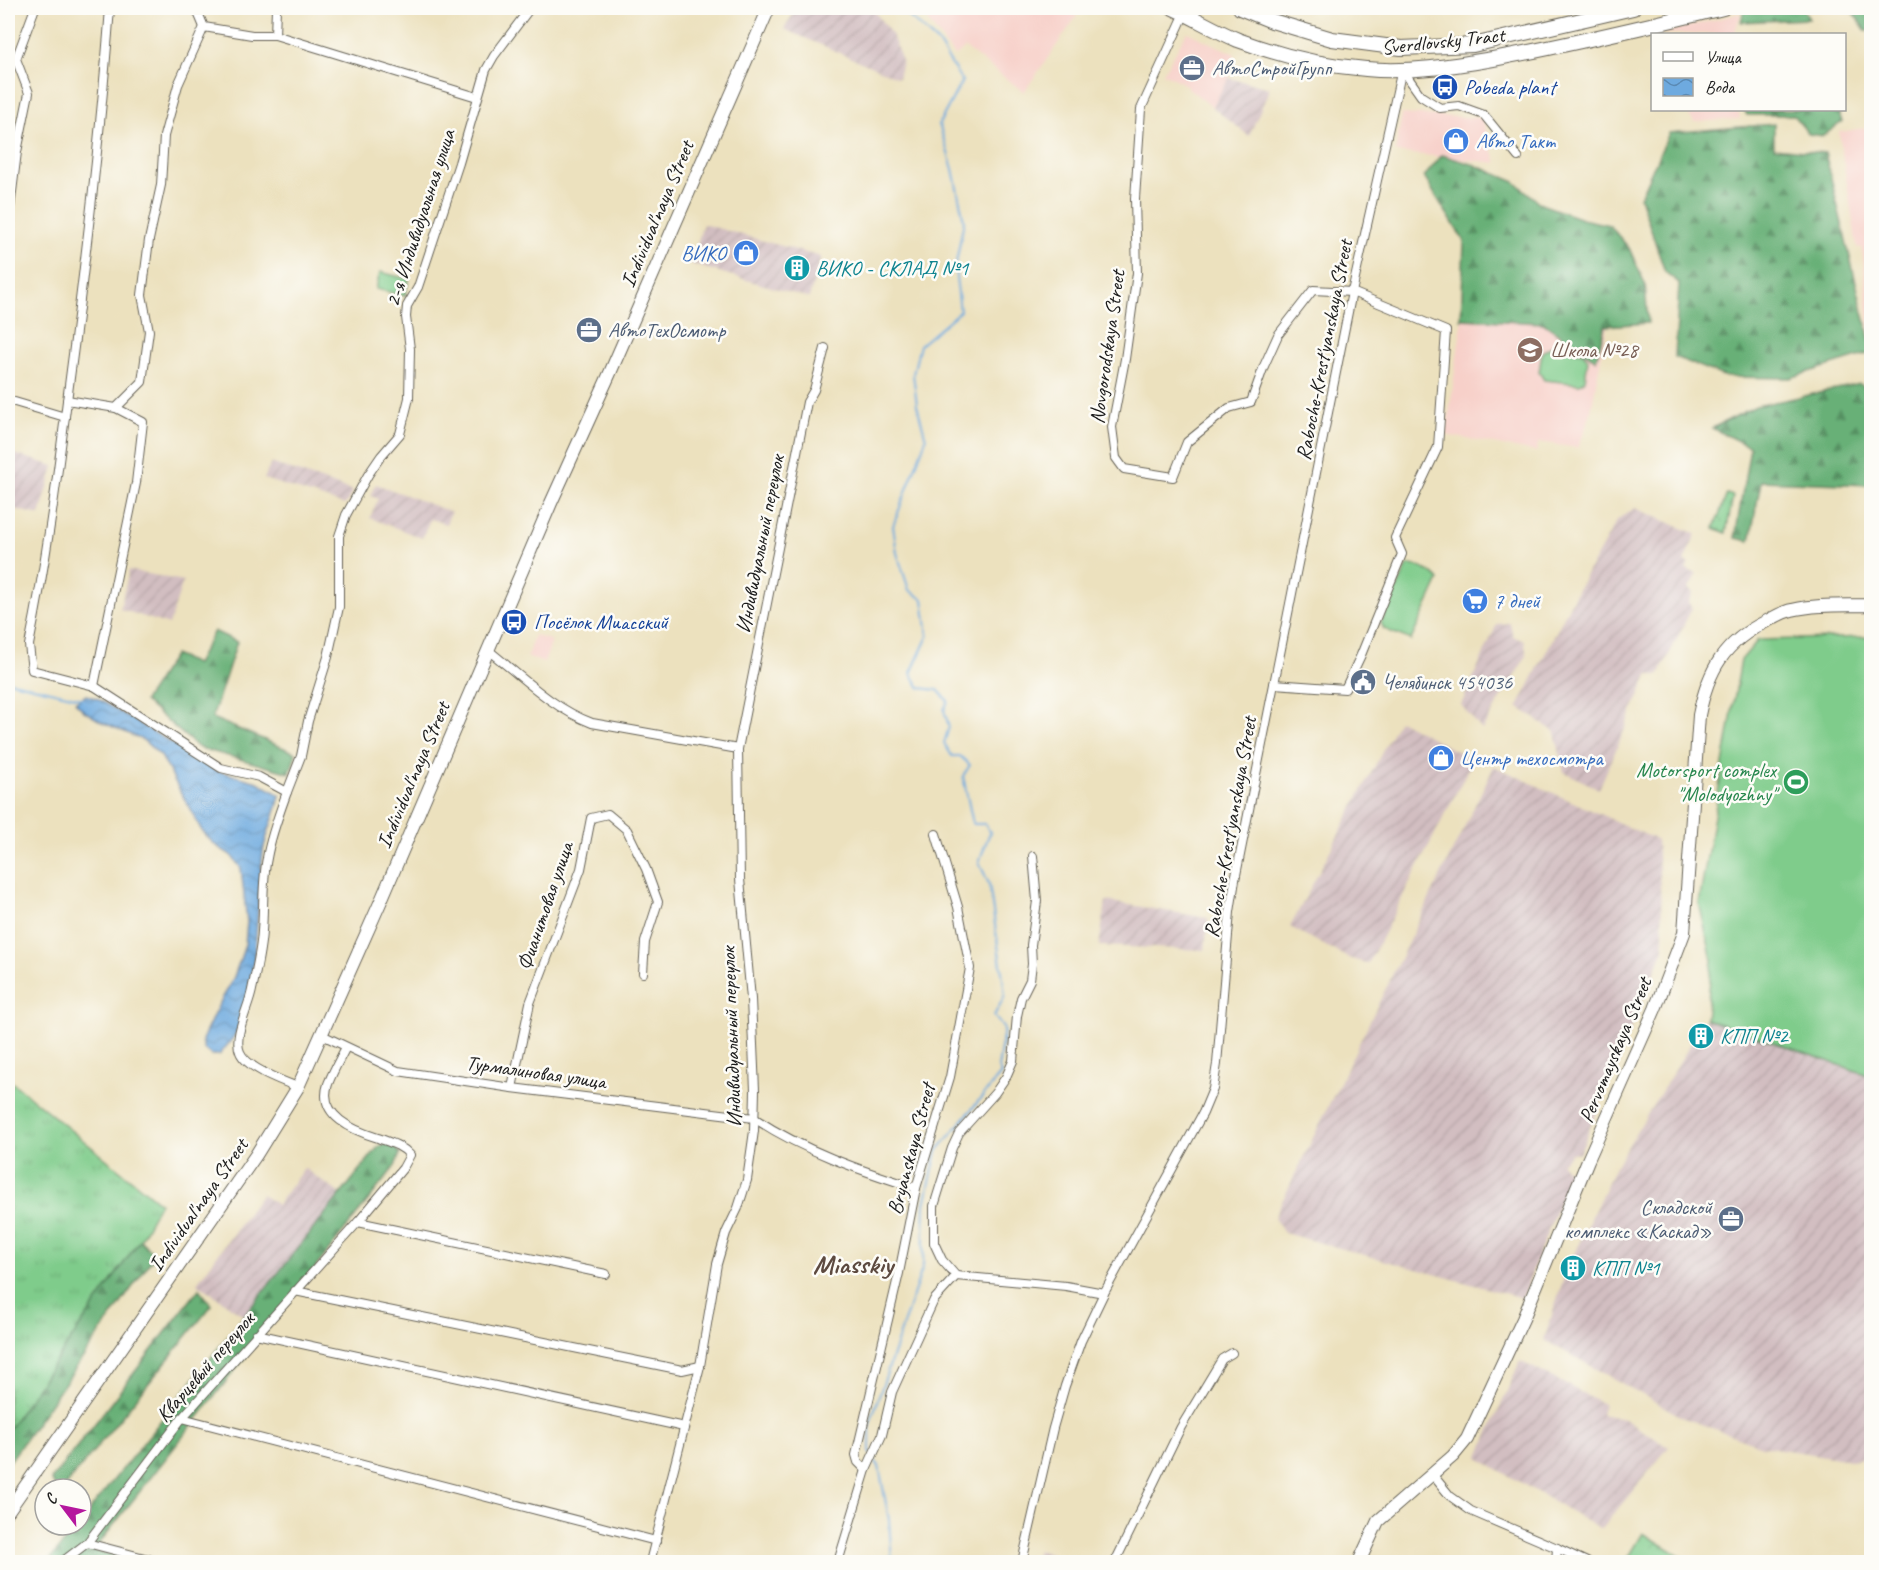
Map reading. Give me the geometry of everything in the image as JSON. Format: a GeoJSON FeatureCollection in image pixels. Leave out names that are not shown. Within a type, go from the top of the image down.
{"type":"FeatureCollection","features":[{"type":"Feature","properties":{"kind":"main road","name":"Individual'naya Street"},"geometry":{"type":"LineString","coordinates":[[8,1510],[256,1155],[297,1087],[322,1035],[769,8]]}},
{"type":"Feature","properties":{"kind":"main road","name":"Sverdlovsky Tract"},"geometry":{"type":"LineString","coordinates":[[1240,8],[1272,21],[1332,39],[1409,48],[1473,45],[1633,8]]}},
{"type":"Feature","properties":{"kind":"main road","name":"Sverdlovsky Tract"},"geometry":{"type":"LineString","coordinates":[[1179,10],[1238,40],[1282,54],[1367,69],[1402,69],[1461,64],[1527,53],[1723,8]]}},
{"type":"Feature","properties":{"kind":"main road","name":"Pervomayskaya Street"},"geometry":{"type":"LineString","coordinates":[[1359,1563],[1378,1521],[1453,1456],[1467,1439],[1523,1319],[1655,1009],[1684,933],[1699,715],[1702,699],[1712,673],[1725,650],[1742,636],[1790,610],[1819,606],[1872,605]]}},
{"type":"Feature","properties":{"kind":"street"},"geometry":{"type":"LineString","coordinates":[[8,224],[17,152],[29,93],[16,59],[35,8]]}},
{"type":"Feature","properties":{"kind":"street"},"geometry":{"type":"LineString","coordinates":[[110,8],[88,240],[68,400],[29,645],[32,670],[94,686],[221,768],[259,777],[288,792]]}},
{"type":"Feature","properties":{"kind":"street"},"geometry":{"type":"LineString","coordinates":[[116,408],[142,381],[149,331],[142,295],[149,240],[161,185],[164,136],[178,85],[204,27],[196,8]]}},
{"type":"Feature","properties":{"kind":"street"},"geometry":{"type":"LineString","coordinates":[[275,35],[276,8]]}},
{"type":"Feature","properties":{"kind":"street","name":"2-я Индивидуальная улица"},"geometry":{"type":"LineString","coordinates":[[297,1087],[254,1067],[240,1055],[237,1044],[241,1025],[250,1005],[258,962],[266,860],[272,834],[301,756],[308,721],[328,657],[339,607],[339,536],[346,515],[368,475],[400,434],[409,398],[410,349],[407,306],[418,287],[459,163],[486,70],[530,8]]}},
{"type":"Feature","properties":{"kind":"street","name":"Novgorodskaya Street"},"geometry":{"type":"LineString","coordinates":[[1179,10],[1141,109],[1135,199],[1137,273],[1125,359],[1112,427],[1116,458],[1124,469],[1173,477],[1187,442],[1229,408],[1251,402],[1278,335],[1313,290],[1352,292]]}},
{"type":"Feature","properties":{"kind":"street"},"geometry":{"type":"LineString","coordinates":[[204,27],[252,35],[275,35],[477,97]]}},
{"type":"Feature","properties":{"kind":"street"},"geometry":{"type":"LineString","coordinates":[[1402,69],[1420,96],[1440,108],[1459,106],[1484,115],[1518,157]]}},
{"type":"Feature","properties":{"kind":"street","name":"Raboche-Krest'yanskaya Street"},"geometry":{"type":"LineString","coordinates":[[1022,1563],[1065,1386],[1082,1341],[1104,1293],[1203,1113],[1213,1089],[1230,912],[1352,292],[1402,69]]}},
{"type":"Feature","properties":{"kind":"street"},"geometry":{"type":"LineString","coordinates":[[1274,684],[1345,689],[1402,554],[1395,538],[1438,447],[1446,331],[1352,292]]}},
{"type":"Feature","properties":{"kind":"street","name":"Индивидуальный переулок"},"geometry":{"type":"LineString","coordinates":[[650,1563],[700,1366],[717,1264],[726,1233],[738,1208],[747,1180],[754,1131],[755,1090],[752,1020],[740,879],[738,750],[807,402],[814,390],[825,348]]}},
{"type":"Feature","properties":{"kind":"street"},"geometry":{"type":"LineString","coordinates":[[8,400],[65,417]]}},
{"type":"Feature","properties":{"kind":"street"},"geometry":{"type":"LineString","coordinates":[[68,400],[116,408],[143,422],[136,483],[94,686]]}},
{"type":"Feature","properties":{"kind":"street"},"geometry":{"type":"LineString","coordinates":[[488,650],[552,701],[579,718],[592,723],[738,750]]}},
{"type":"Feature","properties":{"kind":"street","name":"Фианитовая улица"},"geometry":{"type":"LineString","coordinates":[[512,1088],[530,1003],[581,869],[591,818],[608,814],[627,830],[646,869],[658,902],[645,942],[643,973]]}},
{"type":"Feature","properties":{"kind":"street","name":"Bryanskaya Street"},"geometry":{"type":"LineString","coordinates":[[866,1470],[858,1462],[856,1455],[899,1273],[916,1188],[950,1077],[970,968],[958,907],[936,834]]}},
{"type":"Feature","properties":{"kind":"street","name":"Bryanskaya Street"},"geometry":{"type":"LineString","coordinates":[[956,1276],[942,1260],[934,1243],[934,1206],[959,1133],[995,1093],[1013,1061],[1017,1016],[1021,998],[1030,980],[1032,964],[1031,945],[1037,901],[1033,856]]}},
{"type":"Feature","properties":{"kind":"street","name":"Турмалиновая улица"},"geometry":{"type":"LineString","coordinates":[[322,1035],[398,1071],[512,1088],[754,1118]]}},
{"type":"Feature","properties":{"kind":"street","name":"Кварцевый переулок"},"geometry":{"type":"LineString","coordinates":[[62,1563],[87,1543],[182,1418],[358,1222],[410,1155],[403,1146],[353,1130],[335,1116],[327,1102],[327,1086],[346,1047]]}},
{"type":"Feature","properties":{"kind":"street"},"geometry":{"type":"LineString","coordinates":[[754,1118],[782,1137],[848,1166],[916,1188]]}},
{"type":"Feature","properties":{"kind":"street"},"geometry":{"type":"LineString","coordinates":[[358,1222],[606,1274]]}},
{"type":"Feature","properties":{"kind":"street"},"geometry":{"type":"LineString","coordinates":[[838,1563],[866,1470],[882,1436],[892,1392],[934,1300],[956,1276],[1066,1286],[1104,1293]]}},
{"type":"Feature","properties":{"kind":"street"},"geometry":{"type":"LineString","coordinates":[[295,1291],[682,1370],[700,1366]]}},
{"type":"Feature","properties":{"kind":"street"},"geometry":{"type":"LineString","coordinates":[[256,1334],[684,1427]]}},
{"type":"Feature","properties":{"kind":"street"},"geometry":{"type":"LineString","coordinates":[[1114,1563],[1181,1427],[1222,1359],[1232,1353]]}},
{"type":"Feature","properties":{"kind":"street"},"geometry":{"type":"LineString","coordinates":[[182,1418],[656,1541]]}},
{"type":"Feature","properties":{"kind":"street"},"geometry":{"type":"LineString","coordinates":[[1432,1474],[1450,1496],[1472,1511],[1587,1563]]}},
{"type":"Feature","properties":{"kind":"street"},"geometry":{"type":"LineString","coordinates":[[87,1543],[160,1563]]}},
{"type":"Feature","properties":{"kind":"street"},"geometry":{"type":"LineString","coordinates":[[1556,1563],[1557,1548]]}},
{"type":"Feature","properties":{"kind":"shaded area"},"geometry":{"type":"Polygon","coordinates":[[[797,8],[872,8],[892,35],[902,61],[898,78],[784,29],[797,8]]]}},
{"type":"Feature","properties":{"kind":"shaded area"},"geometry":{"type":"Polygon","coordinates":[[[918,8],[1063,8],[1077,16],[1024,92],[965,48],[955,57],[918,8]]]}},
{"type":"Feature","properties":{"kind":"shaded area"},"geometry":{"type":"Polygon","coordinates":[[[1741,13],[1734,33],[1663,33],[1741,13]]]}},
{"type":"Feature","properties":{"kind":"shaded area"},"geometry":{"type":"Polygon","coordinates":[[[1187,32],[1235,54],[1229,78],[1212,107],[1181,82],[1163,73],[1187,32]]]}},
{"type":"Feature","properties":{"kind":"shaded area"},"geometry":{"type":"Polygon","coordinates":[[[1229,78],[1270,88],[1249,136],[1212,107],[1229,78]]]}},
{"type":"Feature","properties":{"kind":"shaded area"},"geometry":{"type":"Polygon","coordinates":[[[1686,111],[1738,111],[1740,119],[1694,122],[1686,111]]]}},
{"type":"Feature","properties":{"kind":"shaded area"},"geometry":{"type":"Polygon","coordinates":[[[1402,114],[1482,118],[1497,163],[1395,152],[1402,114]]]}},
{"type":"Feature","properties":{"kind":"shaded area"},"geometry":{"type":"Polygon","coordinates":[[[1871,127],[1871,349],[1862,247],[1857,248],[1839,132],[1871,127]]]}},
{"type":"Feature","properties":{"kind":"shaded area"},"geometry":{"type":"Polygon","coordinates":[[[703,224],[821,257],[809,298],[691,264],[703,224]]]}},
{"type":"Feature","properties":{"kind":"shaded area","name":"Школа №28"},"geometry":{"type":"Polygon","coordinates":[[[1470,264],[1615,284],[1590,416],[1578,448],[1539,442],[1536,452],[1446,435],[1470,264]]]}},
{"type":"Feature","properties":{"kind":"shaded area"},"geometry":{"type":"Polygon","coordinates":[[[8,452],[54,466],[40,515],[8,508],[8,452]]]}},
{"type":"Feature","properties":{"kind":"shaded area"},"geometry":{"type":"Polygon","coordinates":[[[271,463],[353,491],[345,505],[264,479],[271,463]]]}},
{"type":"Feature","properties":{"kind":"shaded area"},"geometry":{"type":"Polygon","coordinates":[[[376,484],[451,512],[446,524],[430,519],[422,538],[370,518],[378,499],[371,496],[376,484]]]}},
{"type":"Feature","properties":{"kind":"shaded area"},"geometry":{"type":"Polygon","coordinates":[[[1635,508],[1696,534],[1684,561],[1689,564],[1686,569],[1697,574],[1689,588],[1693,593],[1688,602],[1692,608],[1659,675],[1648,675],[1599,789],[1564,772],[1555,732],[1518,707],[1579,587],[1618,519],[1635,508]]]}},
{"type":"Feature","properties":{"kind":"shaded area"},"geometry":{"type":"Polygon","coordinates":[[[129,570],[183,581],[169,625],[120,609],[129,570]]]}},
{"type":"Feature","properties":{"kind":"shaded area"},"geometry":{"type":"Polygon","coordinates":[[[1510,623],[1513,636],[1524,641],[1527,655],[1482,730],[1461,705],[1497,624],[1510,623]]]}},
{"type":"Feature","properties":{"kind":"shaded area"},"geometry":{"type":"Polygon","coordinates":[[[534,635],[552,641],[544,663],[527,657],[534,635]]]}},
{"type":"Feature","properties":{"kind":"shaded area"},"geometry":{"type":"Polygon","coordinates":[[[1399,720],[1473,760],[1368,964],[1348,958],[1290,927],[1399,720]]]}},
{"type":"Feature","properties":{"kind":"shaded area"},"geometry":{"type":"Polygon","coordinates":[[[1494,766],[1657,840],[1664,949],[1579,1154],[1572,1153],[1561,1163],[1570,1174],[1522,1298],[1284,1233],[1274,1218],[1494,766]]]}},
{"type":"Feature","properties":{"kind":"shaded area"},"geometry":{"type":"Polygon","coordinates":[[[1106,901],[1208,918],[1205,950],[1099,946],[1106,901]]]}},
{"type":"Feature","properties":{"kind":"shaded area","name":"Складской комплекс «Каскад»"},"geometry":{"type":"Polygon","coordinates":[[[1706,1019],[1871,1076],[1871,1457],[1850,1460],[1762,1446],[1684,1418],[1544,1340],[1566,1271],[1615,1167],[1706,1019]]]}},
{"type":"Feature","properties":{"kind":"shaded area"},"geometry":{"type":"Polygon","coordinates":[[[304,1168],[346,1198],[255,1324],[197,1283],[262,1194],[277,1205],[304,1168]]]}},
{"type":"Feature","properties":{"kind":"shaded area"},"geometry":{"type":"Polygon","coordinates":[[[1520,1361],[1604,1404],[1601,1414],[1624,1419],[1669,1447],[1601,1529],[1478,1458],[1520,1361]]]}},
{"type":"Feature","properties":{"kind":"shaded area"},"geometry":{"type":"Polygon","coordinates":[[[1037,1550],[1077,1562],[1034,1562],[1037,1550]]]}},
{"type":"Feature","properties":{"kind":"green space"},"geometry":{"type":"Polygon","coordinates":[[[1803,8],[1809,19],[1741,22],[1744,10],[1803,8]]]}},
{"type":"Feature","properties":{"kind":"green space"},"geometry":{"type":"Polygon","coordinates":[[[1854,8],[1871,8],[1871,31],[1866,31],[1852,11],[1854,8]]]}},
{"type":"Feature","properties":{"kind":"green space"},"geometry":{"type":"Polygon","coordinates":[[[1745,111],[1838,111],[1842,122],[1823,136],[1809,134],[1793,115],[1747,115],[1745,111]]]}},
{"type":"Feature","properties":{"kind":"green space"},"geometry":{"type":"Polygon","coordinates":[[[1774,124],[1774,148],[1825,153],[1871,353],[1790,378],[1726,377],[1675,357],[1679,283],[1665,272],[1640,197],[1669,133],[1774,124]]]}},
{"type":"Feature","properties":{"kind":"green space"},"geometry":{"type":"Polygon","coordinates":[[[1442,155],[1475,165],[1515,182],[1541,204],[1582,219],[1609,225],[1629,248],[1645,284],[1648,323],[1605,326],[1596,360],[1543,323],[1461,319],[1464,241],[1424,177],[1442,155]]]}},
{"type":"Feature","properties":{"kind":"green space"},"geometry":{"type":"Polygon","coordinates":[[[380,272],[409,279],[405,296],[376,289],[380,272]]]}},
{"type":"Feature","properties":{"kind":"green space"},"geometry":{"type":"Polygon","coordinates":[[[1552,346],[1583,353],[1588,359],[1585,380],[1580,384],[1544,380],[1539,372],[1542,352],[1552,346]]]}},
{"type":"Feature","properties":{"kind":"green space"},"geometry":{"type":"Polygon","coordinates":[[[1860,384],[1871,392],[1871,485],[1761,481],[1750,541],[1735,538],[1750,447],[1712,428],[1756,406],[1860,384]]]}},
{"type":"Feature","properties":{"kind":"green space"},"geometry":{"type":"Polygon","coordinates":[[[1727,494],[1733,496],[1726,533],[1714,528],[1727,494]]]}},
{"type":"Feature","properties":{"kind":"green space"},"geometry":{"type":"Polygon","coordinates":[[[1408,565],[1425,570],[1439,580],[1411,640],[1384,629],[1381,623],[1408,565]]]}},
{"type":"Feature","properties":{"kind":"green space"},"geometry":{"type":"Polygon","coordinates":[[[214,631],[237,642],[212,718],[296,753],[290,773],[199,748],[144,701],[174,655],[196,664],[214,631]]]}},
{"type":"Feature","properties":{"kind":"green space","name":"Motorsport complex \"Molodyozhny\""},"geometry":{"type":"Polygon","coordinates":[[[1872,637],[1871,1076],[1706,1019],[1712,960],[1699,903],[1741,660],[1758,640],[1872,637]]]}},
{"type":"Feature","properties":{"kind":"green space"},"geometry":{"type":"Polygon","coordinates":[[[8,1079],[160,1203],[140,1240],[8,1430],[8,1079]]]}},
{"type":"Feature","properties":{"kind":"green space"},"geometry":{"type":"Polygon","coordinates":[[[385,1144],[394,1147],[400,1154],[395,1166],[94,1550],[140,1562],[48,1562],[68,1537],[93,1537],[93,1506],[379,1146],[385,1144]]]}},
{"type":"Feature","properties":{"kind":"green space"},"geometry":{"type":"Polygon","coordinates":[[[140,1240],[155,1255],[8,1464],[8,1430],[140,1240]]]}},
{"type":"Feature","properties":{"kind":"green space"},"geometry":{"type":"Polygon","coordinates":[[[199,1289],[212,1305],[73,1477],[53,1477],[199,1289]]]}},
{"type":"Feature","properties":{"kind":"green space"},"geometry":{"type":"Polygon","coordinates":[[[1643,1533],[1681,1556],[1677,1562],[1631,1562],[1627,1560],[1643,1533]]]}},
{"type":"Feature","properties":{"kind":"water"},"geometry":{"type":"Polygon","coordinates":[[[86,695],[98,699],[218,771],[258,782],[280,795],[263,852],[256,943],[244,1011],[236,1033],[219,1055],[211,1055],[204,1049],[202,1040],[234,977],[245,945],[247,922],[241,868],[231,855],[215,845],[202,831],[161,756],[143,740],[102,722],[84,711],[75,702],[86,695]]]}},
{"type":"Feature","properties":{"kind":"waterway"},"geometry":{"type":"LineString","coordinates":[[870,1454],[870,1423],[923,1266],[925,1204],[937,1151],[1001,1074],[998,1068],[1004,1029],[994,1016],[1005,995],[989,884],[979,862],[990,832],[985,824],[973,824],[963,776],[970,765],[960,756],[952,756],[944,743],[949,727],[944,710],[948,701],[938,690],[920,688],[911,673],[928,636],[923,599],[909,590],[897,553],[893,526],[926,439],[917,405],[913,374],[920,345],[960,311],[955,268],[964,221],[953,169],[939,124],[962,81],[938,43],[900,8]]}},
{"type":"Feature","properties":{"kind":"waterway"},"geometry":{"type":"LineString","coordinates":[[8,681],[84,699]]}},
{"type":"Feature","properties":{"kind":"waterway"},"geometry":{"type":"LineString","coordinates":[[874,1460],[879,1466],[889,1520],[892,1562]]}},
{"type":"Feature","properties":{"kind":"place","name":"АвтоСтройГрупп"},"geometry":{"type":"Point","coordinates":[1192,68]}},
{"type":"Feature","properties":{"kind":"place","name":"Pobeda plant"},"geometry":{"type":"Point","coordinates":[1445,87]}},
{"type":"Feature","properties":{"kind":"place","name":"Авто Такт"},"geometry":{"type":"Point","coordinates":[1456,141]}},
{"type":"Feature","properties":{"kind":"place","name":"ВИКО"},"geometry":{"type":"Point","coordinates":[746,253]}},
{"type":"Feature","properties":{"kind":"place","name":"ВИКО - СКЛАД №1"},"geometry":{"type":"Point","coordinates":[797,268]}},
{"type":"Feature","properties":{"kind":"place","name":"АвтоТехОсмотр"},"geometry":{"type":"Point","coordinates":[589,330]}},
{"type":"Feature","properties":{"kind":"place","name":"Школа №28"},"geometry":{"type":"Point","coordinates":[1530,350]}},
{"type":"Feature","properties":{"kind":"place","name":"7 дней"},"geometry":{"type":"Point","coordinates":[1475,601]}},
{"type":"Feature","properties":{"kind":"place","name":"Посёлок Миасский"},"geometry":{"type":"Point","coordinates":[514,622]}},
{"type":"Feature","properties":{"kind":"place","name":"Челябинск 454036"},"geometry":{"type":"Point","coordinates":[1363,682]}},
{"type":"Feature","properties":{"kind":"place","name":"Центр техосмотра"},"geometry":{"type":"Point","coordinates":[1441,758]}},
{"type":"Feature","properties":{"kind":"place","name":"Motorsport complex \"Molodyozhny\""},"geometry":{"type":"Point","coordinates":[1796,782]}},
{"type":"Feature","properties":{"kind":"place","name":"КПП №2"},"geometry":{"type":"Point","coordinates":[1701,1036]}},
{"type":"Feature","properties":{"kind":"place","name":"Складской комплекс «Каскад»"},"geometry":{"type":"Point","coordinates":[1731,1219]}},
{"type":"Feature","properties":{"kind":"place","name":"КПП №1"},"geometry":{"type":"Point","coordinates":[1573,1268]}},
{"type":"Feature","properties":{"kind":"district","name":"Miasskiy"},"geometry":{"type":"Point","coordinates":[853,1264]}}]}
